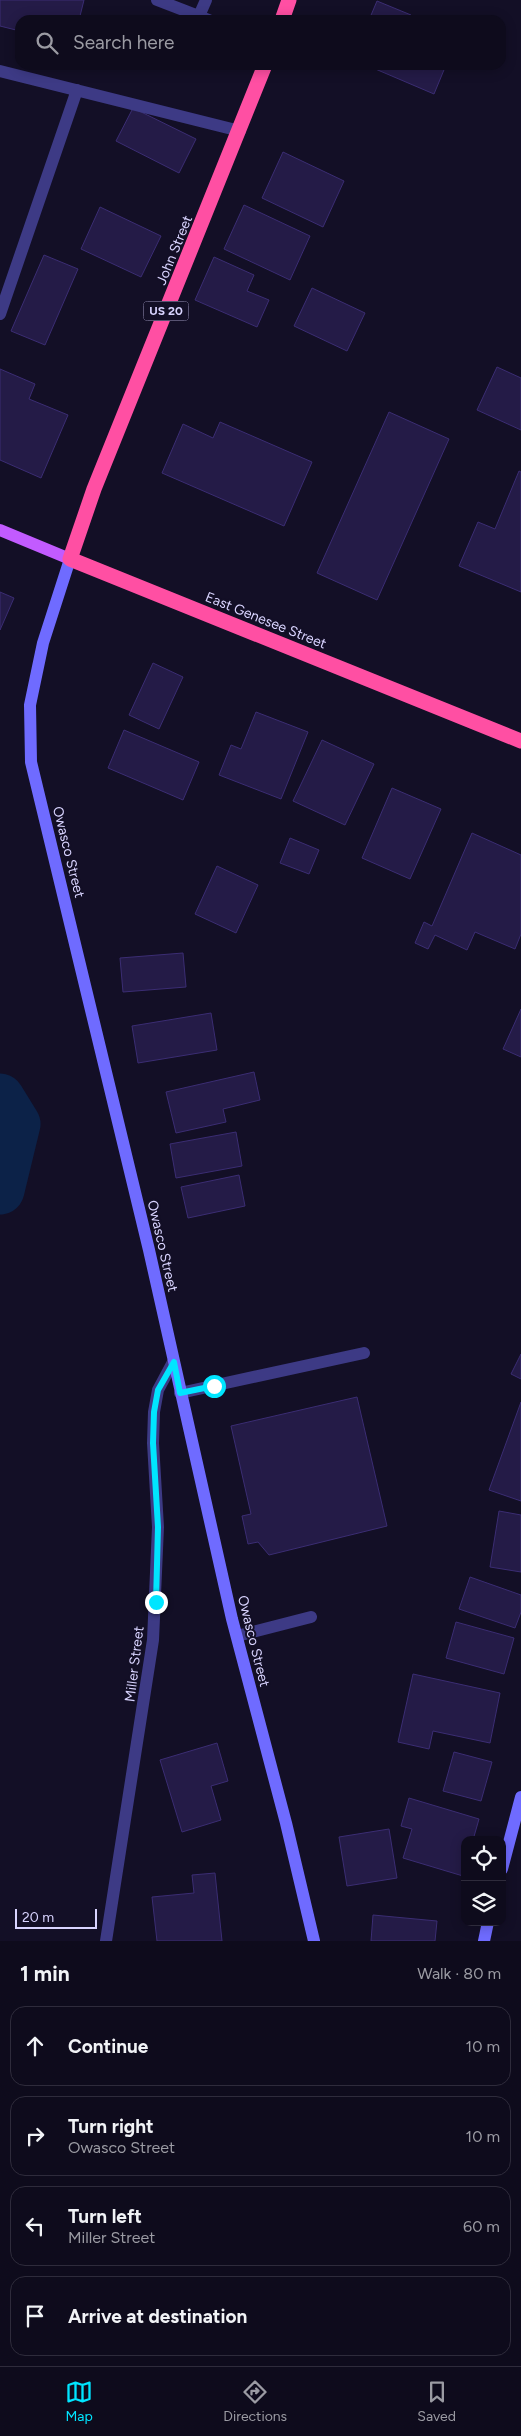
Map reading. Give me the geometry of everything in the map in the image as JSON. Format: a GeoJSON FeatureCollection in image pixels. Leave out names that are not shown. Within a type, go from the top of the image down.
{"type":"FeatureCollection","features":[{"type":"Feature","properties":{"kind":"highway"},"geometry":{"type":"LineString","coordinates":[[284,15],[289,0]]}},
{"type":"Feature","properties":{"kind":"highway","name":"John Street"},"geometry":{"type":"LineString","coordinates":[[70,559],[94,489],[263,70]]}},
{"type":"Feature","properties":{"kind":"highway","name":"East Genesee Street"},"geometry":{"type":"LineString","coordinates":[[70,559],[521,741]]}},
{"type":"Feature","properties":{"kind":"main road","name":"East Genesee Street"},"geometry":{"type":"LineString","coordinates":[[0,530],[70,559]]}},
{"type":"Feature","properties":{"kind":"main road","name":"Owasco Street"},"geometry":{"type":"LineString","coordinates":[[70,559],[42,642],[30,704],[31,762],[149,1250],[180,1393],[237,1636],[286,1823],[314,1941]]}},
{"type":"Feature","properties":{"kind":"main road"},"geometry":{"type":"LineString","coordinates":[[506,1854],[521,1798]]}},
{"type":"Feature","properties":{"kind":"main road"},"geometry":{"type":"LineString","coordinates":[[484,1941],[487,1926]]}},
{"type":"Feature","properties":{"kind":"street"},"geometry":{"type":"LineString","coordinates":[[157,0],[196,15]]}},
{"type":"Feature","properties":{"kind":"street"},"geometry":{"type":"LineString","coordinates":[[204,15],[206,0]]}},
{"type":"Feature","properties":{"kind":"street"},"geometry":{"type":"LineString","coordinates":[[0,71],[240,131]]}},
{"type":"Feature","properties":{"kind":"street"},"geometry":{"type":"LineString","coordinates":[[0,314],[77,90]]}},
{"type":"Feature","properties":{"kind":"street"},"geometry":{"type":"LineString","coordinates":[[180,1393],[364,1353]]}},
{"type":"Feature","properties":{"kind":"street","name":"Miller Street"},"geometry":{"type":"LineString","coordinates":[[106,1941],[153,1640],[158,1527],[153,1443],[154,1412],[158,1390],[174,1362]]}},
{"type":"Feature","properties":{"kind":"street"},"geometry":{"type":"LineString","coordinates":[[237,1636],[311,1617]]}},
{"type":"Feature","properties":{"kind":"building"},"geometry":{"type":"Polygon","coordinates":[[[0,0],[84,0],[80,15],[15,15],[15,30],[0,26],[0,0]]]}},
{"type":"Feature","properties":{"kind":"building"},"geometry":{"type":"Polygon","coordinates":[[[377,1],[411,15],[371,15],[377,1]]]}},
{"type":"Feature","properties":{"kind":"building"},"geometry":{"type":"Polygon","coordinates":[[[378,70],[444,70],[434,94],[378,70]]]}},
{"type":"Feature","properties":{"kind":"building"},"geometry":{"type":"Polygon","coordinates":[[[133,108],[196,139],[179,173],[116,141],[133,108]]]}},
{"type":"Feature","properties":{"kind":"building"},"geometry":{"type":"Polygon","coordinates":[[[283,152],[344,181],[323,227],[262,198],[283,152]]]}},
{"type":"Feature","properties":{"kind":"building"},"geometry":{"type":"Polygon","coordinates":[[[244,205],[310,236],[290,280],[224,249],[244,205]]]}},
{"type":"Feature","properties":{"kind":"building"},"geometry":{"type":"Polygon","coordinates":[[[100,207],[161,236],[141,277],[81,249],[100,207]]]}},
{"type":"Feature","properties":{"kind":"building"},"geometry":{"type":"Polygon","coordinates":[[[44,255],[78,269],[45,345],[11,331],[44,255]]]}},
{"type":"Feature","properties":{"kind":"building"},"geometry":{"type":"Polygon","coordinates":[[[214,257],[254,275],[247,291],[269,300],[257,327],[195,300],[214,257]]]}},
{"type":"Feature","properties":{"kind":"building"},"geometry":{"type":"Polygon","coordinates":[[[312,288],[365,313],[347,351],[294,326],[312,288]]]}},
{"type":"Feature","properties":{"kind":"building"},"geometry":{"type":"Polygon","coordinates":[[[497,367],[521,378],[521,430],[477,410],[497,367]]]}},
{"type":"Feature","properties":{"kind":"building"},"geometry":{"type":"Polygon","coordinates":[[[0,369],[35,384],[29,399],[68,415],[41,478],[0,460],[0,369]]]}},
{"type":"Feature","properties":{"kind":"building"},"geometry":{"type":"Polygon","coordinates":[[[389,412],[449,439],[377,600],[317,573],[389,412]]]}},
{"type":"Feature","properties":{"kind":"building"},"geometry":{"type":"Polygon","coordinates":[[[220,422],[312,462],[284,526],[162,473],[183,424],[213,438],[220,422]]]}},
{"type":"Feature","properties":{"kind":"building"},"geometry":{"type":"Polygon","coordinates":[[[519,471],[521,472],[521,592],[459,566],[478,522],[495,529],[519,471]]]}},
{"type":"Feature","properties":{"kind":"building"},"geometry":{"type":"Polygon","coordinates":[[[0,592],[14,598],[0,630],[0,592]]]}},
{"type":"Feature","properties":{"kind":"building"},"geometry":{"type":"Polygon","coordinates":[[[153,663],[183,677],[159,729],[129,715],[153,663]]]}},
{"type":"Feature","properties":{"kind":"building"},"geometry":{"type":"Polygon","coordinates":[[[256,712],[308,732],[281,799],[219,775],[231,745],[241,749],[256,712]]]}},
{"type":"Feature","properties":{"kind":"building"},"geometry":{"type":"Polygon","coordinates":[[[124,730],[199,762],[183,800],[108,768],[124,730]]]}},
{"type":"Feature","properties":{"kind":"building"},"geometry":{"type":"Polygon","coordinates":[[[322,740],[374,764],[345,825],[293,801],[322,740]]]}},
{"type":"Feature","properties":{"kind":"building"},"geometry":{"type":"Polygon","coordinates":[[[392,788],[441,809],[410,879],[362,858],[392,788]]]}},
{"type":"Feature","properties":{"kind":"building"},"geometry":{"type":"Polygon","coordinates":[[[472,833],[521,855],[521,934],[515,949],[475,932],[467,950],[435,935],[428,949],[415,943],[424,922],[432,926],[472,833]]]}},
{"type":"Feature","properties":{"kind":"building"},"geometry":{"type":"Polygon","coordinates":[[[290,838],[319,850],[309,874],[280,863],[290,838]]]}},
{"type":"Feature","properties":{"kind":"building"},"geometry":{"type":"Polygon","coordinates":[[[217,866],[258,885],[236,933],[195,914],[217,866]]]}},
{"type":"Feature","properties":{"kind":"building"},"geometry":{"type":"Polygon","coordinates":[[[183,953],[186,987],[123,992],[120,958],[183,953]]]}},
{"type":"Feature","properties":{"kind":"building"},"geometry":{"type":"Polygon","coordinates":[[[521,1009],[521,1057],[503,1049],[521,1009]]]}},
{"type":"Feature","properties":{"kind":"building"},"geometry":{"type":"Polygon","coordinates":[[[211,1013],[217,1050],[138,1063],[132,1026],[211,1013]]]}},
{"type":"Feature","properties":{"kind":"building"},"geometry":{"type":"Polygon","coordinates":[[[254,1072],[260,1100],[223,1109],[226,1122],[176,1133],[166,1092],[254,1072]]]}},
{"type":"Feature","properties":{"kind":"building"},"geometry":{"type":"Polygon","coordinates":[[[236,1132],[242,1166],[176,1178],[170,1144],[236,1132]]]}},
{"type":"Feature","properties":{"kind":"building"},"geometry":{"type":"Polygon","coordinates":[[[239,1175],[245,1206],[188,1218],[181,1187],[239,1175]]]}},
{"type":"Feature","properties":{"kind":"building"},"geometry":{"type":"Polygon","coordinates":[[[521,1354],[521,1379],[511,1374],[521,1354]]]}},
{"type":"Feature","properties":{"kind":"building"},"geometry":{"type":"Polygon","coordinates":[[[357,1397],[387,1526],[269,1555],[258,1542],[248,1544],[242,1516],[251,1514],[231,1426],[357,1397]]]}},
{"type":"Feature","properties":{"kind":"building"},"geometry":{"type":"Polygon","coordinates":[[[521,1402],[521,1501],[489,1490],[521,1402]]]}},
{"type":"Feature","properties":{"kind":"building"},"geometry":{"type":"Polygon","coordinates":[[[499,1511],[521,1515],[521,1572],[490,1567],[499,1511]]]}},
{"type":"Feature","properties":{"kind":"building"},"geometry":{"type":"Polygon","coordinates":[[[470,1577],[521,1595],[521,1612],[515,1628],[459,1609],[470,1577]]]}},
{"type":"Feature","properties":{"kind":"building"},"geometry":{"type":"Polygon","coordinates":[[[456,1622],[514,1638],[504,1674],[446,1658],[456,1622]]]}},
{"type":"Feature","properties":{"kind":"building"},"geometry":{"type":"Polygon","coordinates":[[[413,1674],[500,1693],[490,1743],[433,1731],[429,1749],[398,1742],[413,1674]]]}},
{"type":"Feature","properties":{"kind":"building"},"geometry":{"type":"Polygon","coordinates":[[[217,1743],[228,1781],[211,1786],[221,1820],[182,1832],[160,1760],[217,1743]]]}},
{"type":"Feature","properties":{"kind":"building"},"geometry":{"type":"Polygon","coordinates":[[[454,1752],[492,1762],[481,1801],[443,1791],[454,1752]]]}},
{"type":"Feature","properties":{"kind":"building"},"geometry":{"type":"Polygon","coordinates":[[[409,1798],[479,1819],[474,1836],[461,1836],[461,1875],[403,1858],[412,1829],[401,1826],[409,1798]]]}},
{"type":"Feature","properties":{"kind":"building"},"geometry":{"type":"Polygon","coordinates":[[[389,1829],[397,1878],[347,1886],[339,1837],[389,1829]]]}},
{"type":"Feature","properties":{"kind":"building"},"geometry":{"type":"Polygon","coordinates":[[[215,1873],[222,1941],[157,1941],[152,1897],[194,1893],[192,1875],[215,1873]]]}},
{"type":"Feature","properties":{"kind":"building"},"geometry":{"type":"Polygon","coordinates":[[[373,1915],[437,1921],[435,1941],[371,1941],[373,1915]]]}},
{"type":"Feature","properties":{"kind":"waterway"},"geometry":{"type":"LineString","coordinates":[[0,1098],[16,1124],[0,1190]]}},
{"type":"Feature","properties":{"kind":"route"},"geometry":{"type":"LineString","coordinates":[[156,1602],[158,1494],[153,1443],[154,1412],[158,1390],[174,1362],[180,1393],[214,1386]]}}]}
